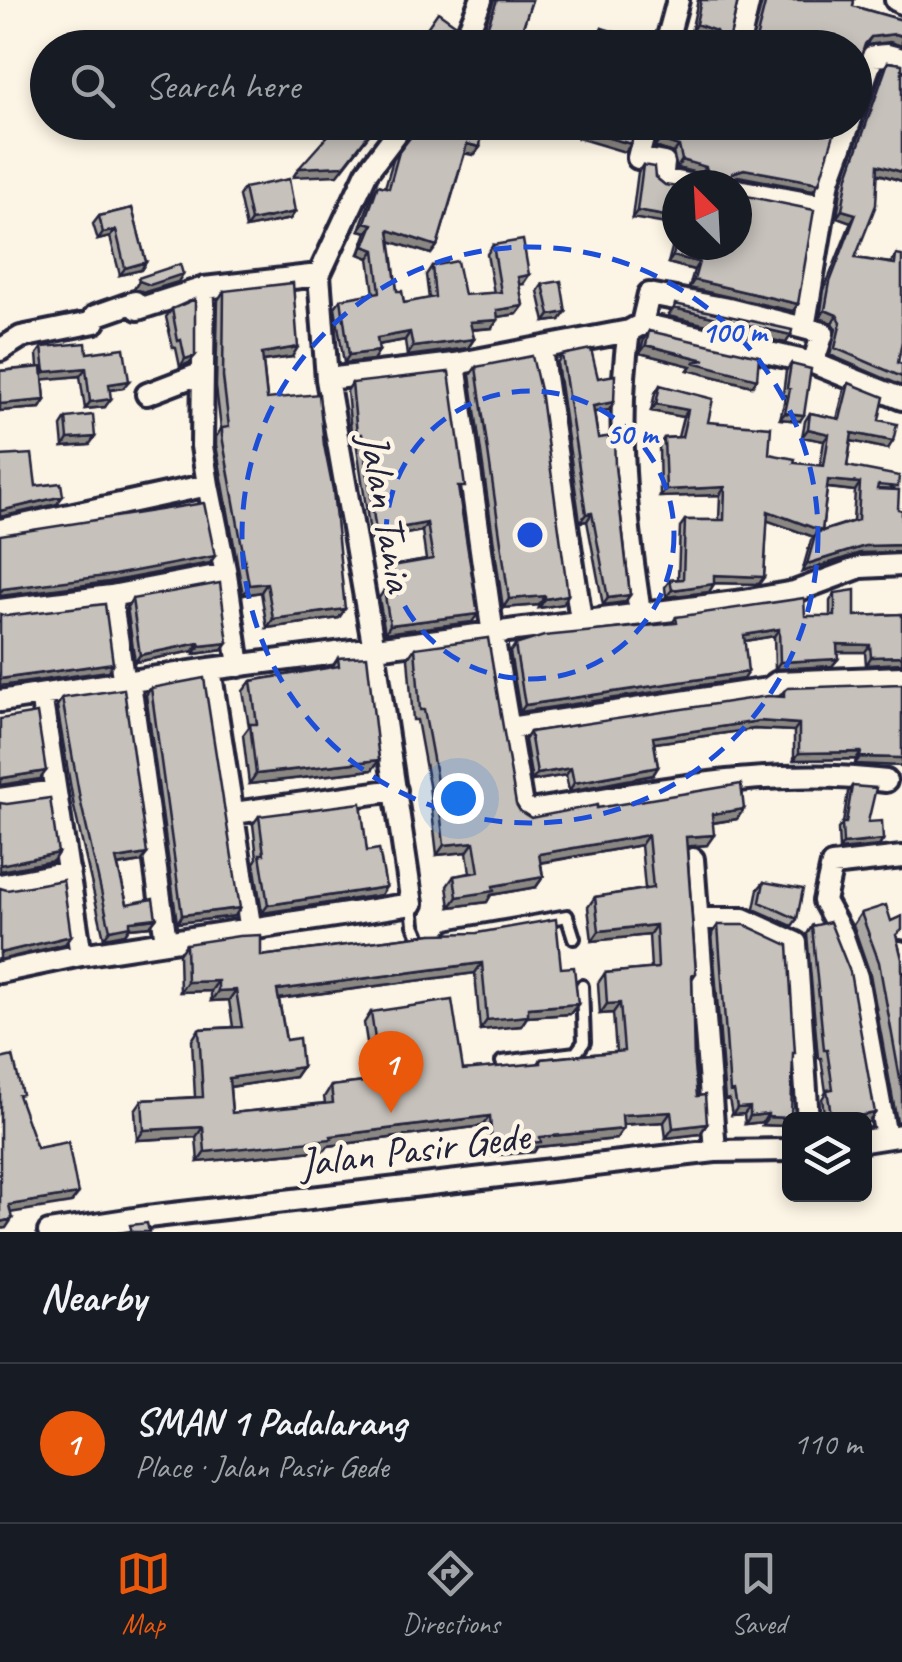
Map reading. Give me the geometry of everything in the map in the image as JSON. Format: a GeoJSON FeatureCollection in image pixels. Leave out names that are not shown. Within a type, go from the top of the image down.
{"type":"FeatureCollection","features":[{"type":"Feature","properties":{"kind":"street"},"geometry":{"type":"LineString","coordinates":[[468,30],[481,0]]}},
{"type":"Feature","properties":{"kind":"street"},"geometry":{"type":"LineString","coordinates":[[670,30],[678,0]]}},
{"type":"Feature","properties":{"kind":"street"},"geometry":{"type":"LineString","coordinates":[[742,30],[748,0]]}},
{"type":"Feature","properties":{"kind":"street"},"geometry":{"type":"LineString","coordinates":[[872,59],[902,60]]}},
{"type":"Feature","properties":{"kind":"street","name":"Jalan Tania"},"geometry":{"type":"LineString","coordinates":[[391,140],[367,172],[319,275],[327,379],[374,649],[412,904]]}},
{"type":"Feature","properties":{"kind":"street"},"geometry":{"type":"LineString","coordinates":[[642,140],[638,158],[664,163],[663,170]]}},
{"type":"Feature","properties":{"kind":"street"},"geometry":{"type":"LineString","coordinates":[[804,328],[829,180],[843,140]]}},
{"type":"Feature","properties":{"kind":"street"},"geometry":{"type":"LineString","coordinates":[[752,193],[824,206]]}},
{"type":"Feature","properties":{"kind":"street"},"geometry":{"type":"LineString","coordinates":[[0,350],[21,337],[94,322],[95,316],[135,302],[138,310],[204,288],[319,275]]}},
{"type":"Feature","properties":{"kind":"street"},"geometry":{"type":"LineString","coordinates":[[204,288],[202,446],[239,666]]}},
{"type":"Feature","properties":{"kind":"street"},"geometry":{"type":"LineString","coordinates":[[640,612],[626,498],[624,411],[636,328],[648,294],[823,332],[813,363]]}},
{"type":"Feature","properties":{"kind":"street"},"geometry":{"type":"LineString","coordinates":[[327,379],[541,350],[636,328],[813,363],[902,399]]}},
{"type":"Feature","properties":{"kind":"street"},"geometry":{"type":"LineString","coordinates":[[541,350],[580,620]]}},
{"type":"Feature","properties":{"kind":"street"},"geometry":{"type":"LineString","coordinates":[[455,364],[493,635],[523,812],[765,778],[886,781]]}},
{"type":"Feature","properties":{"kind":"street"},"geometry":{"type":"LineString","coordinates":[[147,394],[202,373]]}},
{"type":"Feature","properties":{"kind":"street"},"geometry":{"type":"LineString","coordinates":[[0,530],[208,485]]}},
{"type":"Feature","properties":{"kind":"street"},"geometry":{"type":"LineString","coordinates":[[0,701],[210,669],[493,635],[780,594],[861,567],[902,564]]}},
{"type":"Feature","properties":{"kind":"street"},"geometry":{"type":"LineString","coordinates":[[0,608],[111,596],[226,574]]}},
{"type":"Feature","properties":{"kind":"street"},"geometry":{"type":"LineString","coordinates":[[111,596],[166,940]]}},
{"type":"Feature","properties":{"kind":"street"},"geometry":{"type":"LineString","coordinates":[[210,669],[251,931]]}},
{"type":"Feature","properties":{"kind":"street"},"geometry":{"type":"LineString","coordinates":[[509,728],[768,688],[778,682],[902,677]]}},
{"type":"Feature","properties":{"kind":"street"},"geometry":{"type":"LineString","coordinates":[[40,695],[81,955]]}},
{"type":"Feature","properties":{"kind":"street"},"geometry":{"type":"LineString","coordinates":[[0,798],[55,790]]}},
{"type":"Feature","properties":{"kind":"street"},"geometry":{"type":"LineString","coordinates":[[234,812],[396,790]]}},
{"type":"Feature","properties":{"kind":"street"},"geometry":{"type":"LineString","coordinates":[[894,1136],[857,977],[824,896],[832,865],[902,857]]}},
{"type":"Feature","properties":{"kind":"street"},"geometry":{"type":"LineString","coordinates":[[693,860],[715,1150]]}},
{"type":"Feature","properties":{"kind":"street"},"geometry":{"type":"LineString","coordinates":[[0,885],[69,872]]}},
{"type":"Feature","properties":{"kind":"street"},"geometry":{"type":"LineString","coordinates":[[0,972],[166,940],[251,931],[412,904]]}},
{"type":"Feature","properties":{"kind":"street"},"geometry":{"type":"LineString","coordinates":[[699,920],[743,919],[796,943],[807,1112]]}},
{"type":"Feature","properties":{"kind":"street","name":"Jalan Pasir Gede"},"geometry":{"type":"LineString","coordinates":[[49,1232],[715,1150],[782,1150]]}},
{"type":"Feature","properties":{"kind":"lane","name":"Jalan Tania"},"geometry":{"type":"LineString","coordinates":[[404,940],[424,936],[414,925],[412,904]]}},
{"type":"Feature","properties":{"kind":"lane"},"geometry":{"type":"LineString","coordinates":[[443,937],[567,916],[574,938]]}},
{"type":"Feature","properties":{"kind":"lane"},"geometry":{"type":"LineString","coordinates":[[502,1062],[576,1053],[584,1042],[582,986]]}},
{"type":"Feature","properties":{"kind":"building"},"geometry":{"type":"Polygon","coordinates":[[[497,0],[532,0],[522,30],[486,30],[497,0]]]}},
{"type":"Feature","properties":{"kind":"building"},"geometry":{"type":"Polygon","coordinates":[[[701,0],[738,0],[732,30],[713,30],[696,24],[701,0]]]}},
{"type":"Feature","properties":{"kind":"building"},"geometry":{"type":"Polygon","coordinates":[[[766,0],[854,0],[853,6],[902,20],[902,36],[872,37],[872,30],[758,30],[766,0]]]}},
{"type":"Feature","properties":{"kind":"building"},"geometry":{"type":"Polygon","coordinates":[[[438,12],[455,24],[450,30],[426,30],[438,12]]]}},
{"type":"Feature","properties":{"kind":"building"},"geometry":{"type":"Polygon","coordinates":[[[888,62],[902,64],[902,172],[878,165],[876,205],[855,258],[895,264],[896,255],[902,256],[902,341],[898,363],[902,364],[902,377],[835,348],[841,322],[837,315],[825,310],[830,282],[856,214],[842,210],[861,140],[872,140],[872,108],[888,62]]]}},
{"type":"Feature","properties":{"kind":"building"},"geometry":{"type":"Polygon","coordinates":[[[324,140],[364,140],[344,166],[299,168],[324,140]]]}},
{"type":"Feature","properties":{"kind":"building"},"geometry":{"type":"Polygon","coordinates":[[[408,140],[481,140],[480,147],[467,144],[437,246],[389,230],[397,291],[402,291],[404,303],[435,297],[432,266],[457,261],[464,295],[501,292],[493,245],[523,240],[529,275],[518,277],[523,306],[497,310],[498,320],[470,322],[474,339],[413,347],[410,332],[377,338],[379,351],[349,355],[341,299],[380,292],[375,250],[364,246],[373,224],[365,222],[378,185],[389,188],[399,152],[408,140]]]}},
{"type":"Feature","properties":{"kind":"building"},"geometry":{"type":"Polygon","coordinates":[[[660,140],[832,140],[819,183],[744,169],[707,170],[682,160],[679,146],[660,140]]]}},
{"type":"Feature","properties":{"kind":"building"},"geometry":{"type":"Polygon","coordinates":[[[643,165],[654,167],[655,177],[662,183],[662,215],[637,211],[643,165]]]}},
{"type":"Feature","properties":{"kind":"building"},"geometry":{"type":"Polygon","coordinates":[[[289,179],[295,212],[251,221],[244,188],[289,179]]]}},
{"type":"Feature","properties":{"kind":"building"},"geometry":{"type":"Polygon","coordinates":[[[752,197],[814,210],[798,304],[694,280],[699,262],[690,260],[752,260],[752,197]]]}},
{"type":"Feature","properties":{"kind":"building"},"geometry":{"type":"Polygon","coordinates":[[[132,208],[146,262],[125,268],[116,230],[103,233],[99,216],[132,208]]]}},
{"type":"Feature","properties":{"kind":"building"},"geometry":{"type":"Polygon","coordinates":[[[180,264],[183,274],[150,285],[139,281],[138,278],[180,264]]]}},
{"type":"Feature","properties":{"kind":"building"},"geometry":{"type":"Polygon","coordinates":[[[561,281],[566,312],[550,315],[543,284],[561,281]]]}},
{"type":"Feature","properties":{"kind":"building"},"geometry":{"type":"Polygon","coordinates":[[[293,283],[298,347],[262,353],[267,399],[319,394],[345,609],[273,619],[267,583],[249,585],[222,436],[222,428],[229,427],[223,377],[224,291],[293,283]]]}},
{"type":"Feature","properties":{"kind":"building"},"geometry":{"type":"Polygon","coordinates":[[[195,299],[195,356],[185,359],[172,309],[195,299]]]}},
{"type":"Feature","properties":{"kind":"building"},"geometry":{"type":"Polygon","coordinates":[[[675,304],[792,330],[791,335],[674,308],[675,304]]]}},
{"type":"Feature","properties":{"kind":"building"},"geometry":{"type":"Polygon","coordinates":[[[649,331],[759,356],[757,379],[646,345],[649,331]]]}},
{"type":"Feature","properties":{"kind":"building"},"geometry":{"type":"Polygon","coordinates":[[[86,343],[87,353],[124,348],[129,381],[109,384],[111,399],[90,402],[86,368],[45,372],[42,347],[86,343]]]}},
{"type":"Feature","properties":{"kind":"building"},"geometry":{"type":"Polygon","coordinates":[[[591,349],[598,378],[615,375],[614,402],[593,406],[598,438],[614,436],[630,595],[608,598],[592,513],[586,514],[562,355],[591,349]]]}},
{"type":"Feature","properties":{"kind":"building"},"geometry":{"type":"Polygon","coordinates":[[[532,356],[568,595],[509,599],[476,367],[532,356]]]}},
{"type":"Feature","properties":{"kind":"building"},"geometry":{"type":"Polygon","coordinates":[[[791,364],[811,369],[804,415],[785,413],[791,364]]]}},
{"type":"Feature","properties":{"kind":"building"},"geometry":{"type":"Polygon","coordinates":[[[42,367],[45,400],[0,404],[0,371],[42,367]]]}},
{"type":"Feature","properties":{"kind":"building"},"geometry":{"type":"Polygon","coordinates":[[[449,372],[465,487],[458,487],[478,614],[390,625],[384,590],[396,588],[392,566],[433,559],[427,523],[376,532],[362,434],[357,434],[352,383],[449,372]]]}},
{"type":"Feature","properties":{"kind":"building"},"geometry":{"type":"Polygon","coordinates":[[[849,383],[884,397],[879,420],[897,424],[893,441],[852,433],[847,466],[899,476],[898,487],[878,485],[877,489],[899,490],[902,545],[865,546],[807,564],[816,533],[858,520],[860,483],[828,480],[822,531],[768,511],[764,577],[714,575],[714,584],[672,590],[670,580],[683,579],[685,520],[724,520],[725,487],[666,490],[664,438],[682,437],[688,410],[656,404],[660,385],[713,399],[708,422],[771,427],[769,454],[795,459],[794,463],[824,466],[829,434],[808,429],[810,413],[840,419],[849,383]]]}},
{"type":"Feature","properties":{"kind":"building"},"geometry":{"type":"Polygon","coordinates":[[[93,415],[95,437],[68,439],[66,418],[93,415]]]}},
{"type":"Feature","properties":{"kind":"building"},"geometry":{"type":"Polygon","coordinates":[[[32,454],[36,486],[61,483],[63,496],[0,511],[0,456],[32,454]]]}},
{"type":"Feature","properties":{"kind":"building"},"geometry":{"type":"Polygon","coordinates":[[[204,503],[215,556],[0,592],[0,535],[204,503]]]}},
{"type":"Feature","properties":{"kind":"building"},"geometry":{"type":"Polygon","coordinates":[[[220,583],[228,643],[199,643],[140,655],[132,599],[220,583]]]}},
{"type":"Feature","properties":{"kind":"building"},"geometry":{"type":"Polygon","coordinates":[[[855,590],[855,616],[902,614],[902,656],[871,657],[870,645],[837,644],[838,659],[780,662],[779,629],[744,635],[748,672],[525,705],[515,645],[544,636],[677,623],[676,617],[804,598],[805,616],[835,616],[835,593],[855,590]]]}},
{"type":"Feature","properties":{"kind":"building"},"geometry":{"type":"Polygon","coordinates":[[[105,604],[113,663],[0,679],[0,614],[105,604]]]}},
{"type":"Feature","properties":{"kind":"building"},"geometry":{"type":"Polygon","coordinates":[[[488,638],[516,804],[531,818],[741,784],[744,809],[712,814],[714,835],[686,837],[696,973],[692,974],[694,1066],[697,1096],[705,1095],[707,1124],[673,1128],[671,1112],[622,1115],[623,1129],[492,1146],[490,1116],[331,1136],[332,1139],[205,1152],[203,1127],[144,1130],[142,1100],[203,1097],[199,1029],[242,1027],[236,990],[218,991],[218,981],[187,982],[186,944],[261,935],[261,956],[432,934],[477,933],[556,919],[561,968],[574,967],[578,1004],[528,1008],[528,1016],[487,1020],[482,963],[277,990],[286,1040],[299,1038],[302,1067],[229,1078],[232,1113],[333,1103],[331,1086],[381,1080],[371,1012],[452,1000],[463,1070],[624,1051],[620,1003],[607,1004],[605,973],[658,968],[656,925],[599,931],[595,897],[653,888],[648,835],[539,854],[543,877],[457,897],[454,876],[479,872],[474,842],[444,845],[436,775],[424,710],[420,710],[415,648],[488,638]]]}},
{"type":"Feature","properties":{"kind":"building"},"geometry":{"type":"Polygon","coordinates":[[[367,656],[379,760],[256,774],[250,724],[257,724],[251,681],[339,666],[338,658],[367,656]]]}},
{"type":"Feature","properties":{"kind":"building"},"geometry":{"type":"Polygon","coordinates":[[[204,678],[240,908],[182,915],[151,688],[204,678]]]}},
{"type":"Feature","properties":{"kind":"building"},"geometry":{"type":"Polygon","coordinates":[[[902,684],[902,758],[860,757],[861,752],[799,753],[799,724],[759,721],[653,737],[658,767],[574,783],[571,768],[537,774],[530,732],[768,696],[784,697],[788,688],[902,684]]]}},
{"type":"Feature","properties":{"kind":"building"},"geometry":{"type":"Polygon","coordinates":[[[124,689],[147,854],[116,859],[127,904],[153,899],[156,918],[130,921],[130,926],[110,930],[62,698],[124,689]]]}},
{"type":"Feature","properties":{"kind":"building"},"geometry":{"type":"Polygon","coordinates":[[[37,713],[46,771],[0,780],[0,719],[37,713]]]}},
{"type":"Feature","properties":{"kind":"building"},"geometry":{"type":"Polygon","coordinates":[[[852,786],[876,788],[868,822],[882,821],[883,840],[843,844],[842,823],[846,823],[852,786]]]}},
{"type":"Feature","properties":{"kind":"building"},"geometry":{"type":"Polygon","coordinates":[[[50,798],[58,853],[0,865],[0,803],[50,798]]]}},
{"type":"Feature","properties":{"kind":"building"},"geometry":{"type":"Polygon","coordinates":[[[361,803],[367,851],[379,849],[386,887],[268,905],[259,816],[361,803]]]}},
{"type":"Feature","properties":{"kind":"building"},"geometry":{"type":"Polygon","coordinates":[[[63,880],[71,936],[0,953],[0,888],[63,880]]]}},
{"type":"Feature","properties":{"kind":"building"},"geometry":{"type":"Polygon","coordinates":[[[764,882],[803,889],[797,919],[760,902],[764,882]]]}},
{"type":"Feature","properties":{"kind":"building"},"geometry":{"type":"Polygon","coordinates":[[[886,905],[891,921],[902,916],[902,930],[896,935],[902,959],[902,1090],[879,962],[861,913],[886,905]]]}},
{"type":"Feature","properties":{"kind":"building"},"geometry":{"type":"Polygon","coordinates":[[[830,922],[850,972],[875,1113],[831,1112],[827,1090],[833,1089],[824,1050],[812,926],[830,922]]]}},
{"type":"Feature","properties":{"kind":"building"},"geometry":{"type":"Polygon","coordinates":[[[718,925],[745,925],[788,945],[795,1053],[791,1112],[782,1112],[782,1118],[750,1116],[750,1107],[737,1108],[734,1091],[730,1092],[718,925]]]}},
{"type":"Feature","properties":{"kind":"building"},"geometry":{"type":"Polygon","coordinates":[[[13,1056],[22,1094],[18,1095],[37,1148],[68,1142],[78,1194],[9,1205],[12,1219],[0,1222],[0,1059],[13,1056]]]}},
{"type":"Feature","properties":{"kind":"building"},"geometry":{"type":"Polygon","coordinates":[[[147,1223],[149,1232],[132,1232],[130,1225],[147,1223]]]}},
{"type":"Feature","properties":{"kind":"place","name":"SMAN 1 Padalarang"},"geometry":{"type":"Point","coordinates":[391,1113]}}]}
